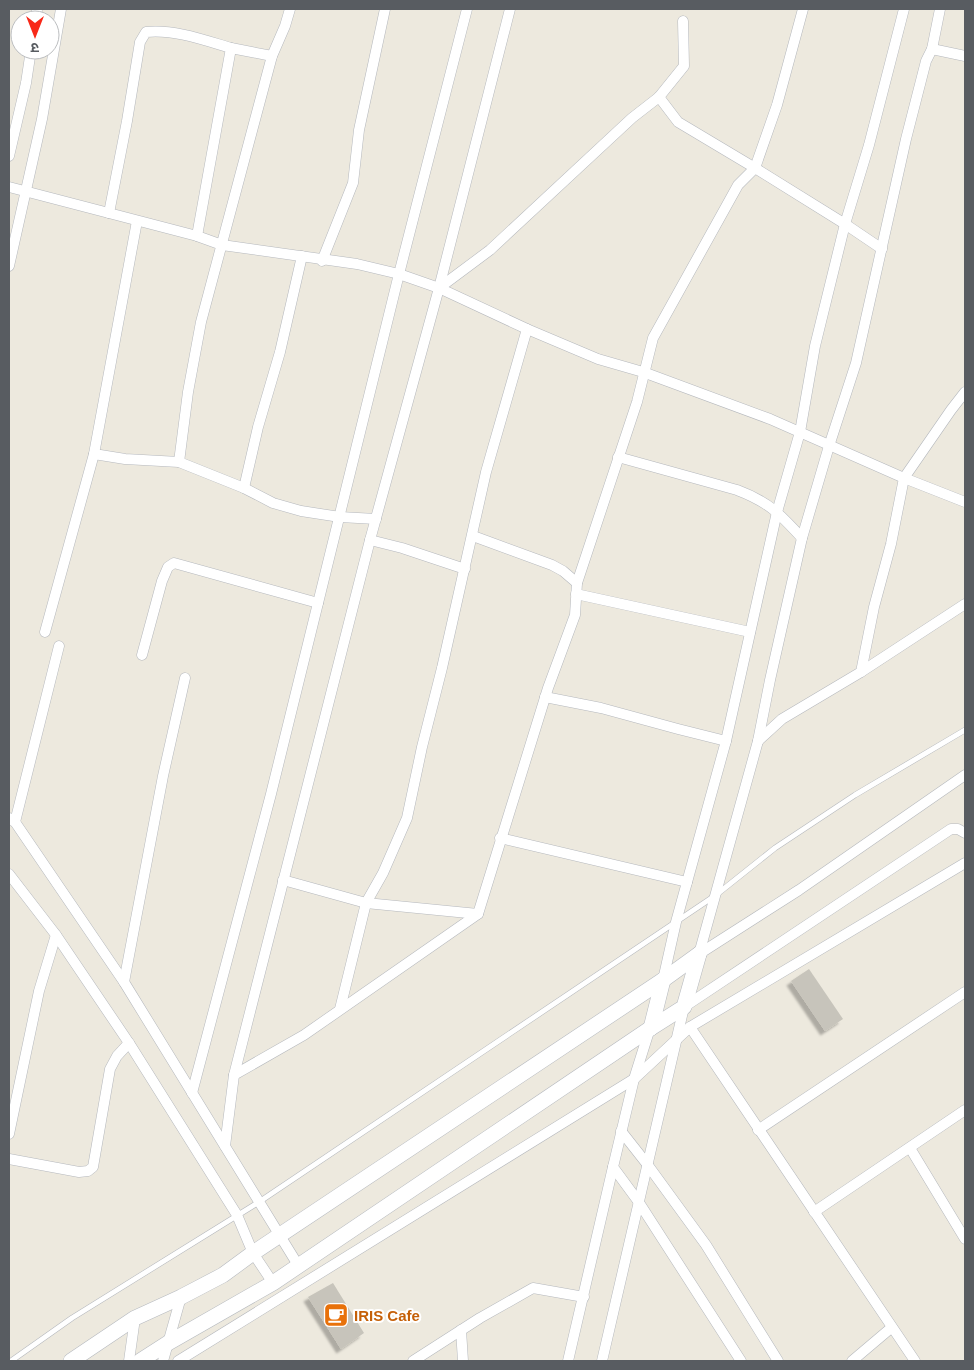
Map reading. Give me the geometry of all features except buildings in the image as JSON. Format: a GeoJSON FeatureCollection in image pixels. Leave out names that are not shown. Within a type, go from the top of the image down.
{"type":"FeatureCollection","features":[{"type":"Feature","properties":{"kind":"street"},"geometry":{"type":"LineString","coordinates":[[9,266],[46,101],[61,9]]}},
{"type":"Feature","properties":{"kind":"street"},"geometry":{"type":"LineString","coordinates":[[179,462],[188,392],[202,322],[272,56],[290,9]]}},
{"type":"Feature","properties":{"kind":"street"},"geometry":{"type":"LineString","coordinates":[[322,261],[353,183],[360,130],[385,9]]}},
{"type":"Feature","properties":{"kind":"street"},"geometry":{"type":"LineString","coordinates":[[192,1093],[271,794],[399,274],[468,9]]}},
{"type":"Feature","properties":{"kind":"street"},"geometry":{"type":"LineString","coordinates":[[225,1146],[234,1075],[370,540],[438,288],[510,9]]}},
{"type":"Feature","properties":{"kind":"street"},"geometry":{"type":"LineString","coordinates":[[234,1075],[304,1036],[478,914],[545,697],[574,615],[576,589],[637,402],[653,338],[738,185],[755,168],[774,114],[803,9]]}},
{"type":"Feature","properties":{"kind":"street"},"geometry":{"type":"LineString","coordinates":[[568,1361],[634,1079],[651,1028],[664,980],[676,922],[726,741],[777,512],[800,432],[815,346],[845,224],[869,146],[904,9]]}},
{"type":"Feature","properties":{"kind":"street"},"geometry":{"type":"LineString","coordinates":[[602,1361],[675,1040],[716,895],[736,814],[758,741],[802,538],[856,363],[906,139],[926,61],[932,49],[940,9]]}},
{"type":"Feature","properties":{"kind":"street"},"geometry":{"type":"LineString","coordinates":[[438,288],[490,250],[632,118],[659,97],[684,66],[683,21]]}},
{"type":"Feature","properties":{"kind":"street"},"geometry":{"type":"LineString","coordinates":[[109,214],[140,42],[146,32],[155,31],[200,39],[231,48],[272,56]]}},
{"type":"Feature","properties":{"kind":"street"},"geometry":{"type":"LineString","coordinates":[[197,236],[231,48]]}},
{"type":"Feature","properties":{"kind":"street"},"geometry":{"type":"LineString","coordinates":[[932,49],[965,56]]}},
{"type":"Feature","properties":{"kind":"street"},"geometry":{"type":"LineString","coordinates":[[9,156],[29,60]]}},
{"type":"Feature","properties":{"kind":"street"},"geometry":{"type":"LineString","coordinates":[[659,97],[678,122],[845,224],[882,250]]}},
{"type":"Feature","properties":{"kind":"street"},"geometry":{"type":"LineString","coordinates":[[9,187],[197,236],[222,245],[302,256],[322,261],[357,264],[399,274],[438,288],[598,359],[644,372],[800,432],[904,478],[965,502]]}},
{"type":"Feature","properties":{"kind":"street"},"geometry":{"type":"LineString","coordinates":[[45,632],[94,454],[137,221]]}},
{"type":"Feature","properties":{"kind":"street"},"geometry":{"type":"LineString","coordinates":[[244,488],[258,427],[280,352],[302,256]]}},
{"type":"Feature","properties":{"kind":"street"},"geometry":{"type":"LineString","coordinates":[[340,1009],[366,903],[383,873],[407,818],[422,747],[473,536],[486,472],[527,329]]}},
{"type":"Feature","properties":{"kind":"street"},"geometry":{"type":"LineString","coordinates":[[861,672],[874,607],[891,544],[904,478],[965,392]]}},
{"type":"Feature","properties":{"kind":"street"},"geometry":{"type":"LineString","coordinates":[[94,454],[125,459],[179,462],[244,488],[273,503],[301,511],[340,517],[376,519]]}},
{"type":"Feature","properties":{"kind":"street"},"geometry":{"type":"LineString","coordinates":[[618,457],[754,496],[777,512],[802,538]]}},
{"type":"Feature","properties":{"kind":"street"},"geometry":{"type":"LineString","coordinates":[[473,536],[552,564],[563,571],[576,589],[750,632]]}},
{"type":"Feature","properties":{"kind":"street"},"geometry":{"type":"LineString","coordinates":[[370,540],[402,548],[465,569]]}},
{"type":"Feature","properties":{"kind":"street"},"geometry":{"type":"LineString","coordinates":[[142,655],[162,581],[168,567],[174,563],[318,603]]}},
{"type":"Feature","properties":{"kind":"street"},"geometry":{"type":"LineString","coordinates":[[758,741],[782,719],[861,672],[965,604]]}},
{"type":"Feature","properties":{"kind":"street"},"geometry":{"type":"LineString","coordinates":[[59,646],[12,820],[124,982],[298,1265]]}},
{"type":"Feature","properties":{"kind":"street"},"geometry":{"type":"LineString","coordinates":[[124,982],[163,776],[185,678]]}},
{"type":"Feature","properties":{"kind":"street"},"geometry":{"type":"LineString","coordinates":[[545,697],[602,708],[678,730],[726,741]]}},
{"type":"Feature","properties":{"kind":"street"},"geometry":{"type":"LineString","coordinates":[[71,1361],[135,1318],[223,1275],[253,1253],[664,980],[699,954],[799,890],[965,775]]}},
{"type":"Feature","properties":{"kind":"street"},"geometry":{"type":"LineString","coordinates":[[140,1361],[273,1283],[651,1028],[951,829],[958,829],[965,833]]}},
{"type":"Feature","properties":{"kind":"street"},"geometry":{"type":"LineString","coordinates":[[500,838],[687,882]]}},
{"type":"Feature","properties":{"kind":"street"},"geometry":{"type":"LineString","coordinates":[[178,1361],[634,1079],[690,1027],[965,863]]}},
{"type":"Feature","properties":{"kind":"street"},"geometry":{"type":"LineString","coordinates":[[9,874],[56,935],[129,1043],[237,1215],[253,1253],[273,1283]]}},
{"type":"Feature","properties":{"kind":"street"},"geometry":{"type":"LineString","coordinates":[[284,880],[366,903],[478,914]]}},
{"type":"Feature","properties":{"kind":"street"},"geometry":{"type":"LineString","coordinates":[[9,1134],[39,991],[56,935]]}},
{"type":"Feature","properties":{"kind":"street"},"geometry":{"type":"LineString","coordinates":[[758,1130],[965,992]]}},
{"type":"Feature","properties":{"kind":"street"},"geometry":{"type":"LineString","coordinates":[[690,1027],[915,1361]]}},
{"type":"Feature","properties":{"kind":"street"},"geometry":{"type":"LineString","coordinates":[[9,1159],[88,1172],[93,1167],[110,1069],[117,1056],[129,1043]]}},
{"type":"Feature","properties":{"kind":"street"},"geometry":{"type":"LineString","coordinates":[[814,1212],[965,1110]]}},
{"type":"Feature","properties":{"kind":"street"},"geometry":{"type":"LineString","coordinates":[[621,1131],[706,1246],[778,1361]]}},
{"type":"Feature","properties":{"kind":"street"},"geometry":{"type":"LineString","coordinates":[[910,1148],[965,1239]]}},
{"type":"Feature","properties":{"kind":"street"},"geometry":{"type":"LineString","coordinates":[[613,1167],[638,1201],[740,1361]]}},
{"type":"Feature","properties":{"kind":"street"},"geometry":{"type":"LineString","coordinates":[[413,1361],[533,1288],[584,1297]]}},
{"type":"Feature","properties":{"kind":"street"},"geometry":{"type":"LineString","coordinates":[[163,1361],[181,1297]]}},
{"type":"Feature","properties":{"kind":"street"},"geometry":{"type":"LineString","coordinates":[[129,1361],[135,1318]]}},
{"type":"Feature","properties":{"kind":"street"},"geometry":{"type":"LineString","coordinates":[[852,1361],[891,1328]]}},
{"type":"Feature","properties":{"kind":"street"},"geometry":{"type":"LineString","coordinates":[[462,1330],[464,1361]]}},
{"type":"Feature","properties":{"kind":"lane"},"geometry":{"type":"LineString","coordinates":[[11,1361],[72,1318],[259,1202],[716,895],[775,848],[855,795],[965,730]]}},
{"type":"Feature","properties":{"kind":"place","name":"IRIS Cafe"},"geometry":{"type":"Point","coordinates":[336,1315]}}]}
